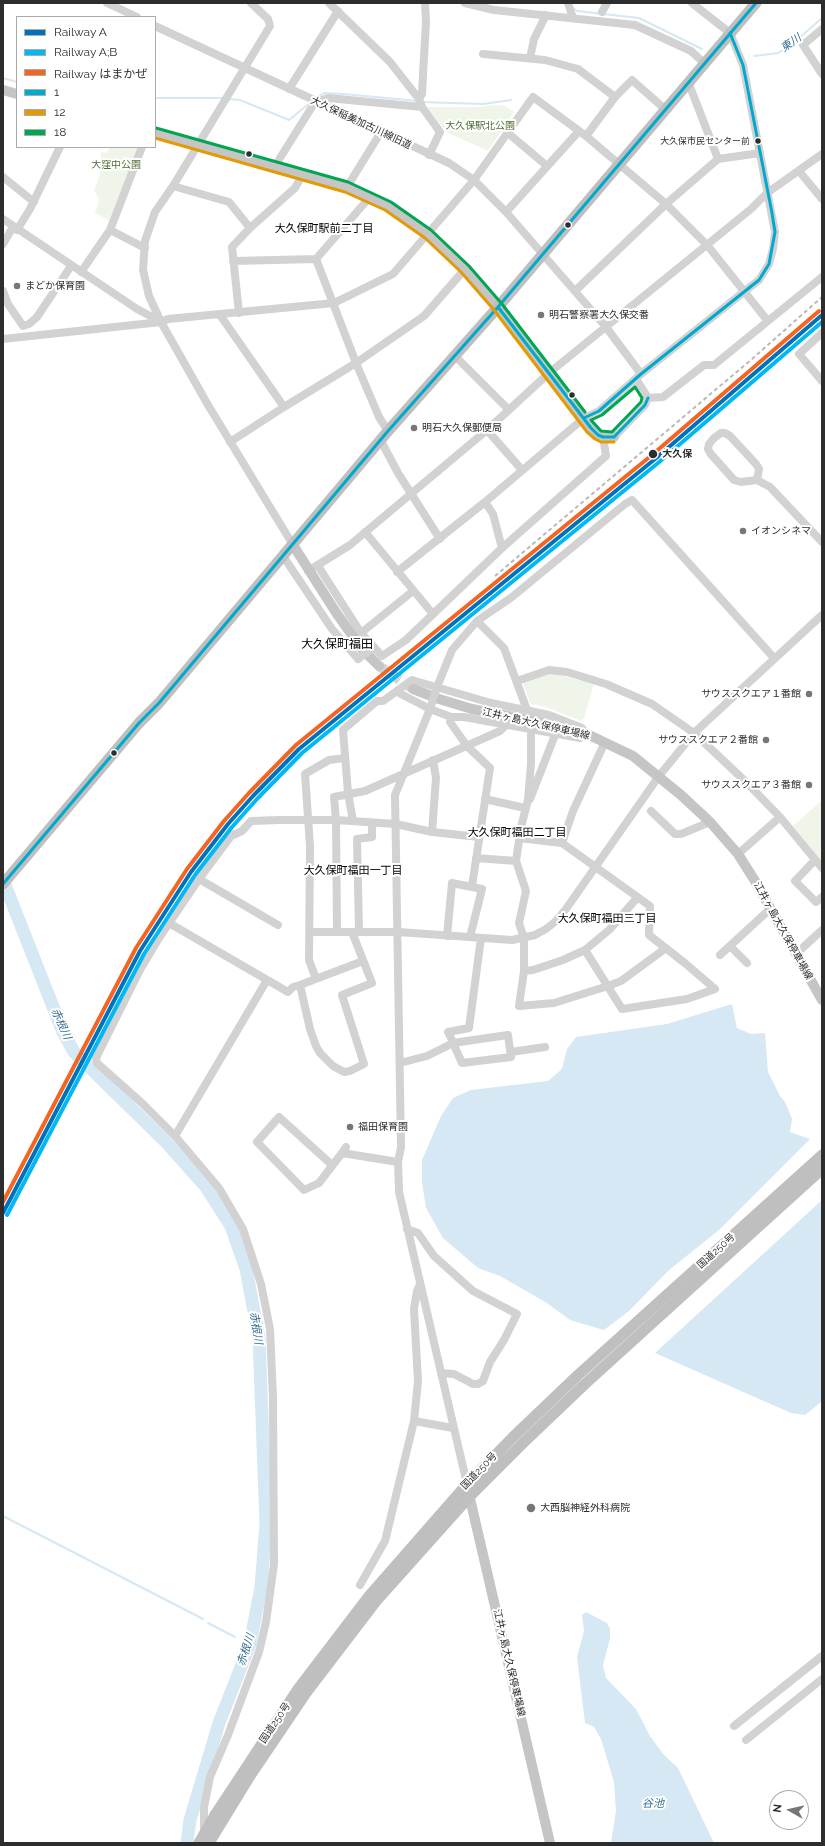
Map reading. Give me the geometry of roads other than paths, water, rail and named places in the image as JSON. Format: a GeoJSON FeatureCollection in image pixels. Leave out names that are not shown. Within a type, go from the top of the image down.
{"type":"FeatureCollection","features":[{"type":"Feature","properties":{"kind":"highway"},"geometry":{"type":"LineString","coordinates":[[6,880],[381,441],[388,430],[498,307],[689,84],[730,32],[756,3]]}},
{"type":"Feature","properties":{"kind":"highway","name":"国道250号"},"geometry":{"type":"LineString","coordinates":[[209,1843],[218,1819],[302,1683],[369,1596],[467,1484],[513,1437],[578,1375],[822,1155]]}},
{"type":"Feature","properties":{"kind":"highway","name":"国道250号"},"geometry":{"type":"LineString","coordinates":[[199,1843],[218,1819],[306,1693],[377,1600],[470,1496],[585,1384],[822,1169]]}},
{"type":"Feature","properties":{"kind":"main road"},"geometry":{"type":"LineString","coordinates":[[3,90],[16,94]]}},
{"type":"Feature","properties":{"kind":"main road"},"geometry":{"type":"LineString","coordinates":[[156,132],[347,187],[388,206],[428,234],[465,269],[498,307],[598,435],[608,437]]}},
{"type":"Feature","properties":{"kind":"main road"},"geometry":{"type":"LineString","coordinates":[[292,545],[308,572],[362,649],[379,666]]}},
{"type":"Feature","properties":{"kind":"main road","name":"江井ヶ島大久保停車場線"},"geometry":{"type":"LineString","coordinates":[[413,689],[472,709],[587,734],[633,756],[659,776],[710,822],[738,854],[755,881],[822,1000]]}},
{"type":"Feature","properties":{"kind":"main road","name":"江井ヶ島大久保停車場線"},"geometry":{"type":"LineString","coordinates":[[467,1484],[550,1843]]}},
{"type":"Feature","properties":{"kind":"street"},"geometry":{"type":"LineString","coordinates":[[107,3],[135,16]]}},
{"type":"Feature","properties":{"kind":"street"},"geometry":{"type":"LineString","coordinates":[[251,3],[268,19],[270,26],[246,68],[173,186],[155,212],[145,241],[143,270],[148,296],[161,322],[230,442],[292,545]]}},
{"type":"Feature","properties":{"kind":"street"},"geometry":{"type":"LineString","coordinates":[[329,3],[390,62],[419,99],[422,107],[440,132],[429,154]]}},
{"type":"Feature","properties":{"kind":"street"},"geometry":{"type":"LineString","coordinates":[[419,99],[422,94],[426,22],[425,3]]}},
{"type":"Feature","properties":{"kind":"street"},"geometry":{"type":"LineString","coordinates":[[465,3],[494,10],[635,25],[690,50],[705,64]]}},
{"type":"Feature","properties":{"kind":"street"},"geometry":{"type":"LineString","coordinates":[[568,3],[574,18]]}},
{"type":"Feature","properties":{"kind":"street"},"geometry":{"type":"LineString","coordinates":[[602,12],[607,3]]}},
{"type":"Feature","properties":{"kind":"street"},"geometry":{"type":"LineString","coordinates":[[397,572],[485,502],[584,418],[599,411],[639,376],[745,292],[759,280],[769,264],[775,232],[743,65],[730,32],[692,3]]}},
{"type":"Feature","properties":{"kind":"street"},"geometry":{"type":"LineString","coordinates":[[289,89],[338,11]]}},
{"type":"Feature","properties":{"kind":"street"},"geometry":{"type":"LineString","coordinates":[[530,58],[534,39],[546,15]]}},
{"type":"Feature","properties":{"kind":"street","name":"大久保稲美加古川線旧道"},"geometry":{"type":"LineString","coordinates":[[156,26],[315,102],[449,163],[474,180],[506,212],[606,327],[639,376],[648,398]]}},
{"type":"Feature","properties":{"kind":"street"},"geometry":{"type":"LineString","coordinates":[[822,29],[803,45],[822,74]]}},
{"type":"Feature","properties":{"kind":"street"},"geometry":{"type":"LineString","coordinates":[[483,54],[545,60],[578,69],[616,97]]}},
{"type":"Feature","properties":{"kind":"street"},"geometry":{"type":"LineString","coordinates":[[506,212],[547,166],[582,133],[632,80],[666,110]]}},
{"type":"Feature","properties":{"kind":"street"},"geometry":{"type":"LineString","coordinates":[[689,84],[718,159]]}},
{"type":"Feature","properties":{"kind":"street"},"geometry":{"type":"LineString","coordinates":[[3,338],[161,322],[168,319],[334,303],[393,274],[474,180],[533,97],[582,133],[666,204],[707,245],[767,320]]}},
{"type":"Feature","properties":{"kind":"street"},"geometry":{"type":"LineString","coordinates":[[275,166],[315,102],[328,98],[422,107]]}},
{"type":"Feature","properties":{"kind":"street"},"geometry":{"type":"LineString","coordinates":[[347,187],[381,132]]}},
{"type":"Feature","properties":{"kind":"street"},"geometry":{"type":"LineString","coordinates":[[508,133],[547,166]]}},
{"type":"Feature","properties":{"kind":"street"},"geometry":{"type":"LineString","coordinates":[[3,244],[34,202],[60,148]]}},
{"type":"Feature","properties":{"kind":"street"},"geometry":{"type":"LineString","coordinates":[[81,272],[110,230],[142,148]]}},
{"type":"Feature","properties":{"kind":"street"},"geometry":{"type":"LineString","coordinates":[[575,291],[666,204],[718,159],[760,153]]}},
{"type":"Feature","properties":{"kind":"street"},"geometry":{"type":"LineString","coordinates":[[308,572],[350,545],[413,494],[487,430],[549,373],[751,210],[767,193],[822,154]]}},
{"type":"Feature","properties":{"kind":"street"},"geometry":{"type":"LineString","coordinates":[[799,171],[822,199]]}},
{"type":"Feature","properties":{"kind":"street"},"geometry":{"type":"LineString","coordinates":[[239,313],[232,247],[250,228],[295,188],[303,174]]}},
{"type":"Feature","properties":{"kind":"street"},"geometry":{"type":"LineString","coordinates":[[3,177],[34,202]]}},
{"type":"Feature","properties":{"kind":"street"},"geometry":{"type":"LineString","coordinates":[[173,186],[229,202],[250,228]]}},
{"type":"Feature","properties":{"kind":"street"},"geometry":{"type":"LineString","coordinates":[[233,261],[316,259],[369,198]]}},
{"type":"Feature","properties":{"kind":"street"},"geometry":{"type":"LineString","coordinates":[[3,219],[71,266],[137,309],[161,322]]}},
{"type":"Feature","properties":{"kind":"street"},"geometry":{"type":"LineString","coordinates":[[110,230],[145,248]]}},
{"type":"Feature","properties":{"kind":"street"},"geometry":{"type":"LineString","coordinates":[[316,259],[356,363],[379,417],[388,430]]}},
{"type":"Feature","properties":{"kind":"street"},"geometry":{"type":"LineString","coordinates":[[3,291],[8,304],[23,326],[29,324],[37,317],[71,266]]}},
{"type":"Feature","properties":{"kind":"street"},"geometry":{"type":"LineString","coordinates":[[230,442],[284,406],[356,363],[424,316],[465,269]]}},
{"type":"Feature","properties":{"kind":"street"},"geometry":{"type":"LineString","coordinates":[[318,566],[361,633],[382,656],[406,640],[502,548],[606,456],[608,437],[645,405],[648,398],[663,397],[704,365],[714,365],[767,320],[822,277]]}},
{"type":"Feature","properties":{"kind":"street"},"geometry":{"type":"LineString","coordinates":[[220,314],[284,406]]}},
{"type":"Feature","properties":{"kind":"street"},"geometry":{"type":"LineString","coordinates":[[29,324],[30,336]]}},
{"type":"Feature","properties":{"kind":"street"},"geometry":{"type":"LineString","coordinates":[[822,333],[799,354],[822,381]]}},
{"type":"Feature","properties":{"kind":"street"},"geometry":{"type":"LineString","coordinates":[[455,356],[509,410]]}},
{"type":"Feature","properties":{"kind":"street"},"geometry":{"type":"LineString","coordinates":[[487,430],[522,470]]}},
{"type":"Feature","properties":{"kind":"street"},"geometry":{"type":"LineString","coordinates":[[757,480],[759,469],[756,464],[725,433],[718,434],[709,444],[708,449],[734,480],[741,482],[757,480],[770,487],[822,542]]}},
{"type":"Feature","properties":{"kind":"street"},"geometry":{"type":"LineString","coordinates":[[381,441],[398,473],[413,494],[440,538]]}},
{"type":"Feature","properties":{"kind":"street"},"geometry":{"type":"LineString","coordinates":[[467,1484],[399,1192],[398,1162],[401,1147],[395,795],[452,650],[477,621],[512,596],[625,504],[632,500],[774,658]]}},
{"type":"Feature","properties":{"kind":"street"},"geometry":{"type":"LineString","coordinates":[[485,502],[492,514],[502,548]]}},
{"type":"Feature","properties":{"kind":"street"},"geometry":{"type":"LineString","coordinates":[[365,532],[433,614]]}},
{"type":"Feature","properties":{"kind":"street"},"geometry":{"type":"LineString","coordinates":[[283,556],[332,629],[358,659],[374,647]]}},
{"type":"Feature","properties":{"kind":"street"},"geometry":{"type":"LineString","coordinates":[[361,633],[413,591]]}},
{"type":"Feature","properties":{"kind":"street"},"geometry":{"type":"LineString","coordinates":[[310,932],[398,932],[512,940],[535,935],[556,921],[596,867],[659,776],[694,733],[822,615]]}},
{"type":"Feature","properties":{"kind":"street"},"geometry":{"type":"LineString","coordinates":[[477,621],[504,648],[527,710]]}},
{"type":"Feature","properties":{"kind":"street"},"geometry":{"type":"LineString","coordinates":[[517,681],[549,670],[586,677],[652,704],[694,733],[746,782],[780,817],[822,868]]}},
{"type":"Feature","properties":{"kind":"street"},"geometry":{"type":"LineString","coordinates":[[353,821],[348,793],[343,730],[377,701],[383,701],[412,680],[491,703],[549,715],[582,728],[587,734],[580,738],[555,735],[464,717],[450,717],[430,709],[397,692]]}},
{"type":"Feature","properties":{"kind":"street"},"geometry":{"type":"LineString","coordinates":[[450,717],[450,722],[467,746],[490,768],[472,886]]}},
{"type":"Feature","properties":{"kind":"street"},"geometry":{"type":"LineString","coordinates":[[337,932],[336,820],[334,797],[348,793],[365,791],[404,772],[500,731],[506,725]]}},
{"type":"Feature","properties":{"kind":"street"},"geometry":{"type":"LineString","coordinates":[[531,730],[532,764],[516,861],[526,891],[519,923],[524,938],[524,971],[519,1006],[554,1003],[621,981],[666,948]]}},
{"type":"Feature","properties":{"kind":"street"},"geometry":{"type":"LineString","coordinates":[[526,804],[532,798],[555,735]]}},
{"type":"Feature","properties":{"kind":"street"},"geometry":{"type":"LineString","coordinates":[[562,843],[573,811],[605,742]]}},
{"type":"Feature","properties":{"kind":"street"},"geometry":{"type":"LineString","coordinates":[[316,979],[309,960],[309,819],[305,774],[329,760],[345,758]]}},
{"type":"Feature","properties":{"kind":"street"},"geometry":{"type":"LineString","coordinates":[[432,832],[436,778],[433,760]]}},
{"type":"Feature","properties":{"kind":"street"},"geometry":{"type":"LineString","coordinates":[[485,799],[526,804]]}},
{"type":"Feature","properties":{"kind":"street"},"geometry":{"type":"LineString","coordinates":[[651,811],[675,834],[681,834],[710,822]]}},
{"type":"Feature","properties":{"kind":"street"},"geometry":{"type":"LineString","coordinates":[[738,854],[780,817]]}},
{"type":"Feature","properties":{"kind":"street"},"geometry":{"type":"LineString","coordinates":[[205,1843],[204,1807],[210,1777],[228,1735],[259,1652],[266,1622],[274,1564],[273,1398],[270,1329],[261,1284],[243,1229],[219,1188],[175,1136],[142,1103],[97,1063],[96,1058],[140,970],[170,923],[199,879],[232,836],[242,831],[251,821],[309,819],[396,824],[432,832],[479,837]]}},
{"type":"Feature","properties":{"kind":"street"},"geometry":{"type":"LineString","coordinates":[[300,986],[316,1046],[333,1066],[344,1072],[350,1071],[364,1064],[342,995],[372,983],[363,961],[355,932],[357,839],[372,837],[372,823]]}},
{"type":"Feature","properties":{"kind":"street"},"geometry":{"type":"LineString","coordinates":[[519,838],[562,843],[650,906],[649,935],[715,989],[687,999],[622,1009],[585,950]]}},
{"type":"Feature","properties":{"kind":"street"},"geometry":{"type":"LineString","coordinates":[[476,858],[516,861]]}},
{"type":"Feature","properties":{"kind":"street"},"geometry":{"type":"LineString","coordinates":[[815,860],[795,881],[816,902],[822,897]]}},
{"type":"Feature","properties":{"kind":"street"},"geometry":{"type":"LineString","coordinates":[[199,879],[278,925]]}},
{"type":"Feature","properties":{"kind":"street"},"geometry":{"type":"LineString","coordinates":[[446,936],[452,883],[482,889],[470,937]]}},
{"type":"Feature","properties":{"kind":"street"},"geometry":{"type":"LineString","coordinates":[[524,971],[532,970],[563,960],[585,950],[609,930],[637,898]]}},
{"type":"Feature","properties":{"kind":"street"},"geometry":{"type":"LineString","coordinates":[[720,955],[770,909]]}},
{"type":"Feature","properties":{"kind":"street"},"geometry":{"type":"LineString","coordinates":[[170,923],[288,992],[293,987],[300,986],[363,961]]}},
{"type":"Feature","properties":{"kind":"street"},"geometry":{"type":"LineString","coordinates":[[796,954],[822,930]]}},
{"type":"Feature","properties":{"kind":"street"},"geometry":{"type":"LineString","coordinates":[[400,1063],[427,1056],[453,1043],[508,1035],[511,1057],[462,1064],[453,1043],[448,1032],[469,1028],[481,938]]}},
{"type":"Feature","properties":{"kind":"street"},"geometry":{"type":"LineString","coordinates":[[730,946],[747,963]]}},
{"type":"Feature","properties":{"kind":"street"},"geometry":{"type":"LineString","coordinates":[[175,1136],[267,980]]}},
{"type":"Feature","properties":{"kind":"street"},"geometry":{"type":"LineString","coordinates":[[511,1052],[545,1048]]}},
{"type":"Feature","properties":{"kind":"street"},"geometry":{"type":"LineString","coordinates":[[332,1165],[279,1117],[257,1142],[304,1190],[319,1183],[344,1150],[398,1162]]}},
{"type":"Feature","properties":{"kind":"street"},"geometry":{"type":"LineString","coordinates":[[407,1229],[418,1233],[434,1256],[473,1291],[517,1314],[504,1340],[490,1362],[483,1381],[478,1384],[473,1384],[454,1374],[440,1373]]}},
{"type":"Feature","properties":{"kind":"street"},"geometry":{"type":"LineString","coordinates":[[360,1585],[385,1541],[414,1421],[418,1381],[414,1309],[417,1290],[420,1284]]}},
{"type":"Feature","properties":{"kind":"street"},"geometry":{"type":"LineString","coordinates":[[414,1309],[425,1306]]}},
{"type":"Feature","properties":{"kind":"street"},"geometry":{"type":"LineString","coordinates":[[414,1421],[453,1428]]}},
{"type":"Feature","properties":{"kind":"street"},"geometry":{"type":"LineString","coordinates":[[734,1726],[822,1656]]}},
{"type":"Feature","properties":{"kind":"street"},"geometry":{"type":"LineString","coordinates":[[746,1740],[822,1679]]}},
{"type":"Feature","properties":{"kind":"water"},"geometry":{"type":"Polygon","coordinates":[[[732,1004],[737,1028],[751,1034],[765,1033],[768,1072],[780,1096],[785,1102],[792,1119],[790,1132],[810,1139],[719,1230],[668,1271],[629,1311],[604,1330],[570,1320],[547,1303],[500,1276],[478,1268],[443,1238],[426,1208],[422,1182],[422,1160],[441,1116],[453,1098],[471,1090],[548,1081],[562,1069],[567,1049],[576,1037],[667,1024],[732,1004]]]}},
{"type":"Feature","properties":{"kind":"water"},"geometry":{"type":"Polygon","coordinates":[[[822,1200],[821,1402],[805,1415],[791,1413],[655,1353],[822,1200]]]}},
{"type":"Feature","properties":{"kind":"water","name":"谷池"},"geometry":{"type":"Polygon","coordinates":[[[586,1612],[607,1623],[610,1629],[610,1638],[603,1665],[606,1678],[636,1709],[650,1736],[663,1754],[678,1768],[714,1843],[611,1843],[616,1811],[614,1782],[601,1739],[594,1727],[585,1723],[577,1657],[584,1631],[582,1615],[586,1612]]]}},
{"type":"Feature","properties":{"kind":"waterway"},"geometry":{"type":"LineString","coordinates":[[573,8],[577,11],[639,18],[702,49]]}},
{"type":"Feature","properties":{"kind":"waterway","name":"東川"},"geometry":{"type":"LineString","coordinates":[[754,56],[778,53],[791,45],[822,18]]}},
{"type":"Feature","properties":{"kind":"waterway"},"geometry":{"type":"LineString","coordinates":[[3,78],[16,82]]}},
{"type":"Feature","properties":{"kind":"waterway"},"geometry":{"type":"LineString","coordinates":[[318,97],[324,93],[418,101]]}},
{"type":"Feature","properties":{"kind":"waterway"},"geometry":{"type":"LineString","coordinates":[[156,98],[224,98]]}},
{"type":"Feature","properties":{"kind":"waterway"},"geometry":{"type":"LineString","coordinates":[[228,99],[240,100],[289,120],[311,102]]}},
{"type":"Feature","properties":{"kind":"waterway"},"geometry":{"type":"LineString","coordinates":[[422,102],[483,104],[511,100]]}},
{"type":"Feature","properties":{"kind":"waterway","name":"赤根川"},"geometry":{"type":"LineString","coordinates":[[3,880],[63,1032],[74,1052],[165,1141],[206,1187],[231,1226],[246,1269],[259,1338],[266,1524],[261,1587],[250,1644],[219,1723],[190,1820],[187,1843]]}},
{"type":"Feature","properties":{"kind":"waterway"},"geometry":{"type":"LineString","coordinates":[[3,1516],[203,1619]]}},
{"type":"Feature","properties":{"kind":"waterway"},"geometry":{"type":"LineString","coordinates":[[208,1623],[235,1637]]}},
{"type":"Feature","properties":{"kind":"waterway","name":"赤根川"},"geometry":{"type":"LineString","coordinates":[[244,1641],[250,1644]]}},
{"type":"Feature","properties":{"kind":"tunnel"},"geometry":{"type":"LineString","coordinates":[[379,666],[413,689]]}},
{"type":"Feature","properties":{"kind":"railway"},"geometry":{"type":"LineString","coordinates":[[495,576],[752,359],[822,297]]}},
{"type":"Feature","properties":{"kind":"rail line","name":"はまかぜ"},"geometry":{"type":"LineString","coordinates":[[3,1202],[136,948],[187,869],[224,821],[249,793],[296,745],[652,455],[819,311]]}},
{"type":"Feature","properties":{"kind":"rail line","name":"A"},"geometry":{"type":"LineString","coordinates":[[3,1213],[140,951],[191,872],[228,824],[253,796],[299,749],[655,459],[822,315]]}},
{"type":"Feature","properties":{"kind":"rail line","name":"A;B"},"geometry":{"type":"LineString","coordinates":[[7,1215],[144,954],[195,875],[232,827],[257,799],[302,753],[658,463],[822,322]]}},
{"type":"Feature","properties":{"kind":"place","name":"大久保市民センター前"},"geometry":{"type":"Point","coordinates":[758,141]}},
{"type":"Feature","properties":{"kind":"place","name":"まどか保育園"},"geometry":{"type":"Point","coordinates":[17,286]}},
{"type":"Feature","properties":{"kind":"place","name":"明石警察署大久保交番"},"geometry":{"type":"Point","coordinates":[541,315]}},
{"type":"Feature","properties":{"kind":"place","name":"明石大久保郵便局"},"geometry":{"type":"Point","coordinates":[414,428]}},
{"type":"Feature","properties":{"kind":"place","name":"大久保"},"geometry":{"type":"Point","coordinates":[653,454]}},
{"type":"Feature","properties":{"kind":"place","name":"イオンシネマ"},"geometry":{"type":"Point","coordinates":[743,531]}},
{"type":"Feature","properties":{"kind":"place","name":"サウススクエア１番館"},"geometry":{"type":"Point","coordinates":[809,694]}},
{"type":"Feature","properties":{"kind":"place","name":"サウススクエア２番館"},"geometry":{"type":"Point","coordinates":[766,740]}},
{"type":"Feature","properties":{"kind":"place","name":"サウススクエア３番館"},"geometry":{"type":"Point","coordinates":[809,785]}},
{"type":"Feature","properties":{"kind":"place","name":"福田保育園"},"geometry":{"type":"Point","coordinates":[350,1127]}},
{"type":"Feature","properties":{"kind":"place","name":"大西脳神経外科病院"},"geometry":{"type":"Point","coordinates":[531,1508]}},
{"type":"Feature","properties":{"kind":"district","name":"大久保町駅前二丁目"},"geometry":{"type":"Point","coordinates":[324,229]}},
{"type":"Feature","properties":{"kind":"district","name":"大久保町福田"},"geometry":{"type":"Point","coordinates":[337,644]}},
{"type":"Feature","properties":{"kind":"district","name":"大久保町福田二丁目"},"geometry":{"type":"Point","coordinates":[517,833]}},
{"type":"Feature","properties":{"kind":"district","name":"大久保町福田一丁目"},"geometry":{"type":"Point","coordinates":[353,871]}},
{"type":"Feature","properties":{"kind":"district","name":"大久保町福田三丁目"},"geometry":{"type":"Point","coordinates":[607,919]}},
{"type":"Feature","properties":{"kind":"park label","name":"大久保駅北公園"},"geometry":{"type":"Point","coordinates":[480,126]}},
{"type":"Feature","properties":{"kind":"park label","name":"大窪中公園"},"geometry":{"type":"Point","coordinates":[116,165]}}]}
